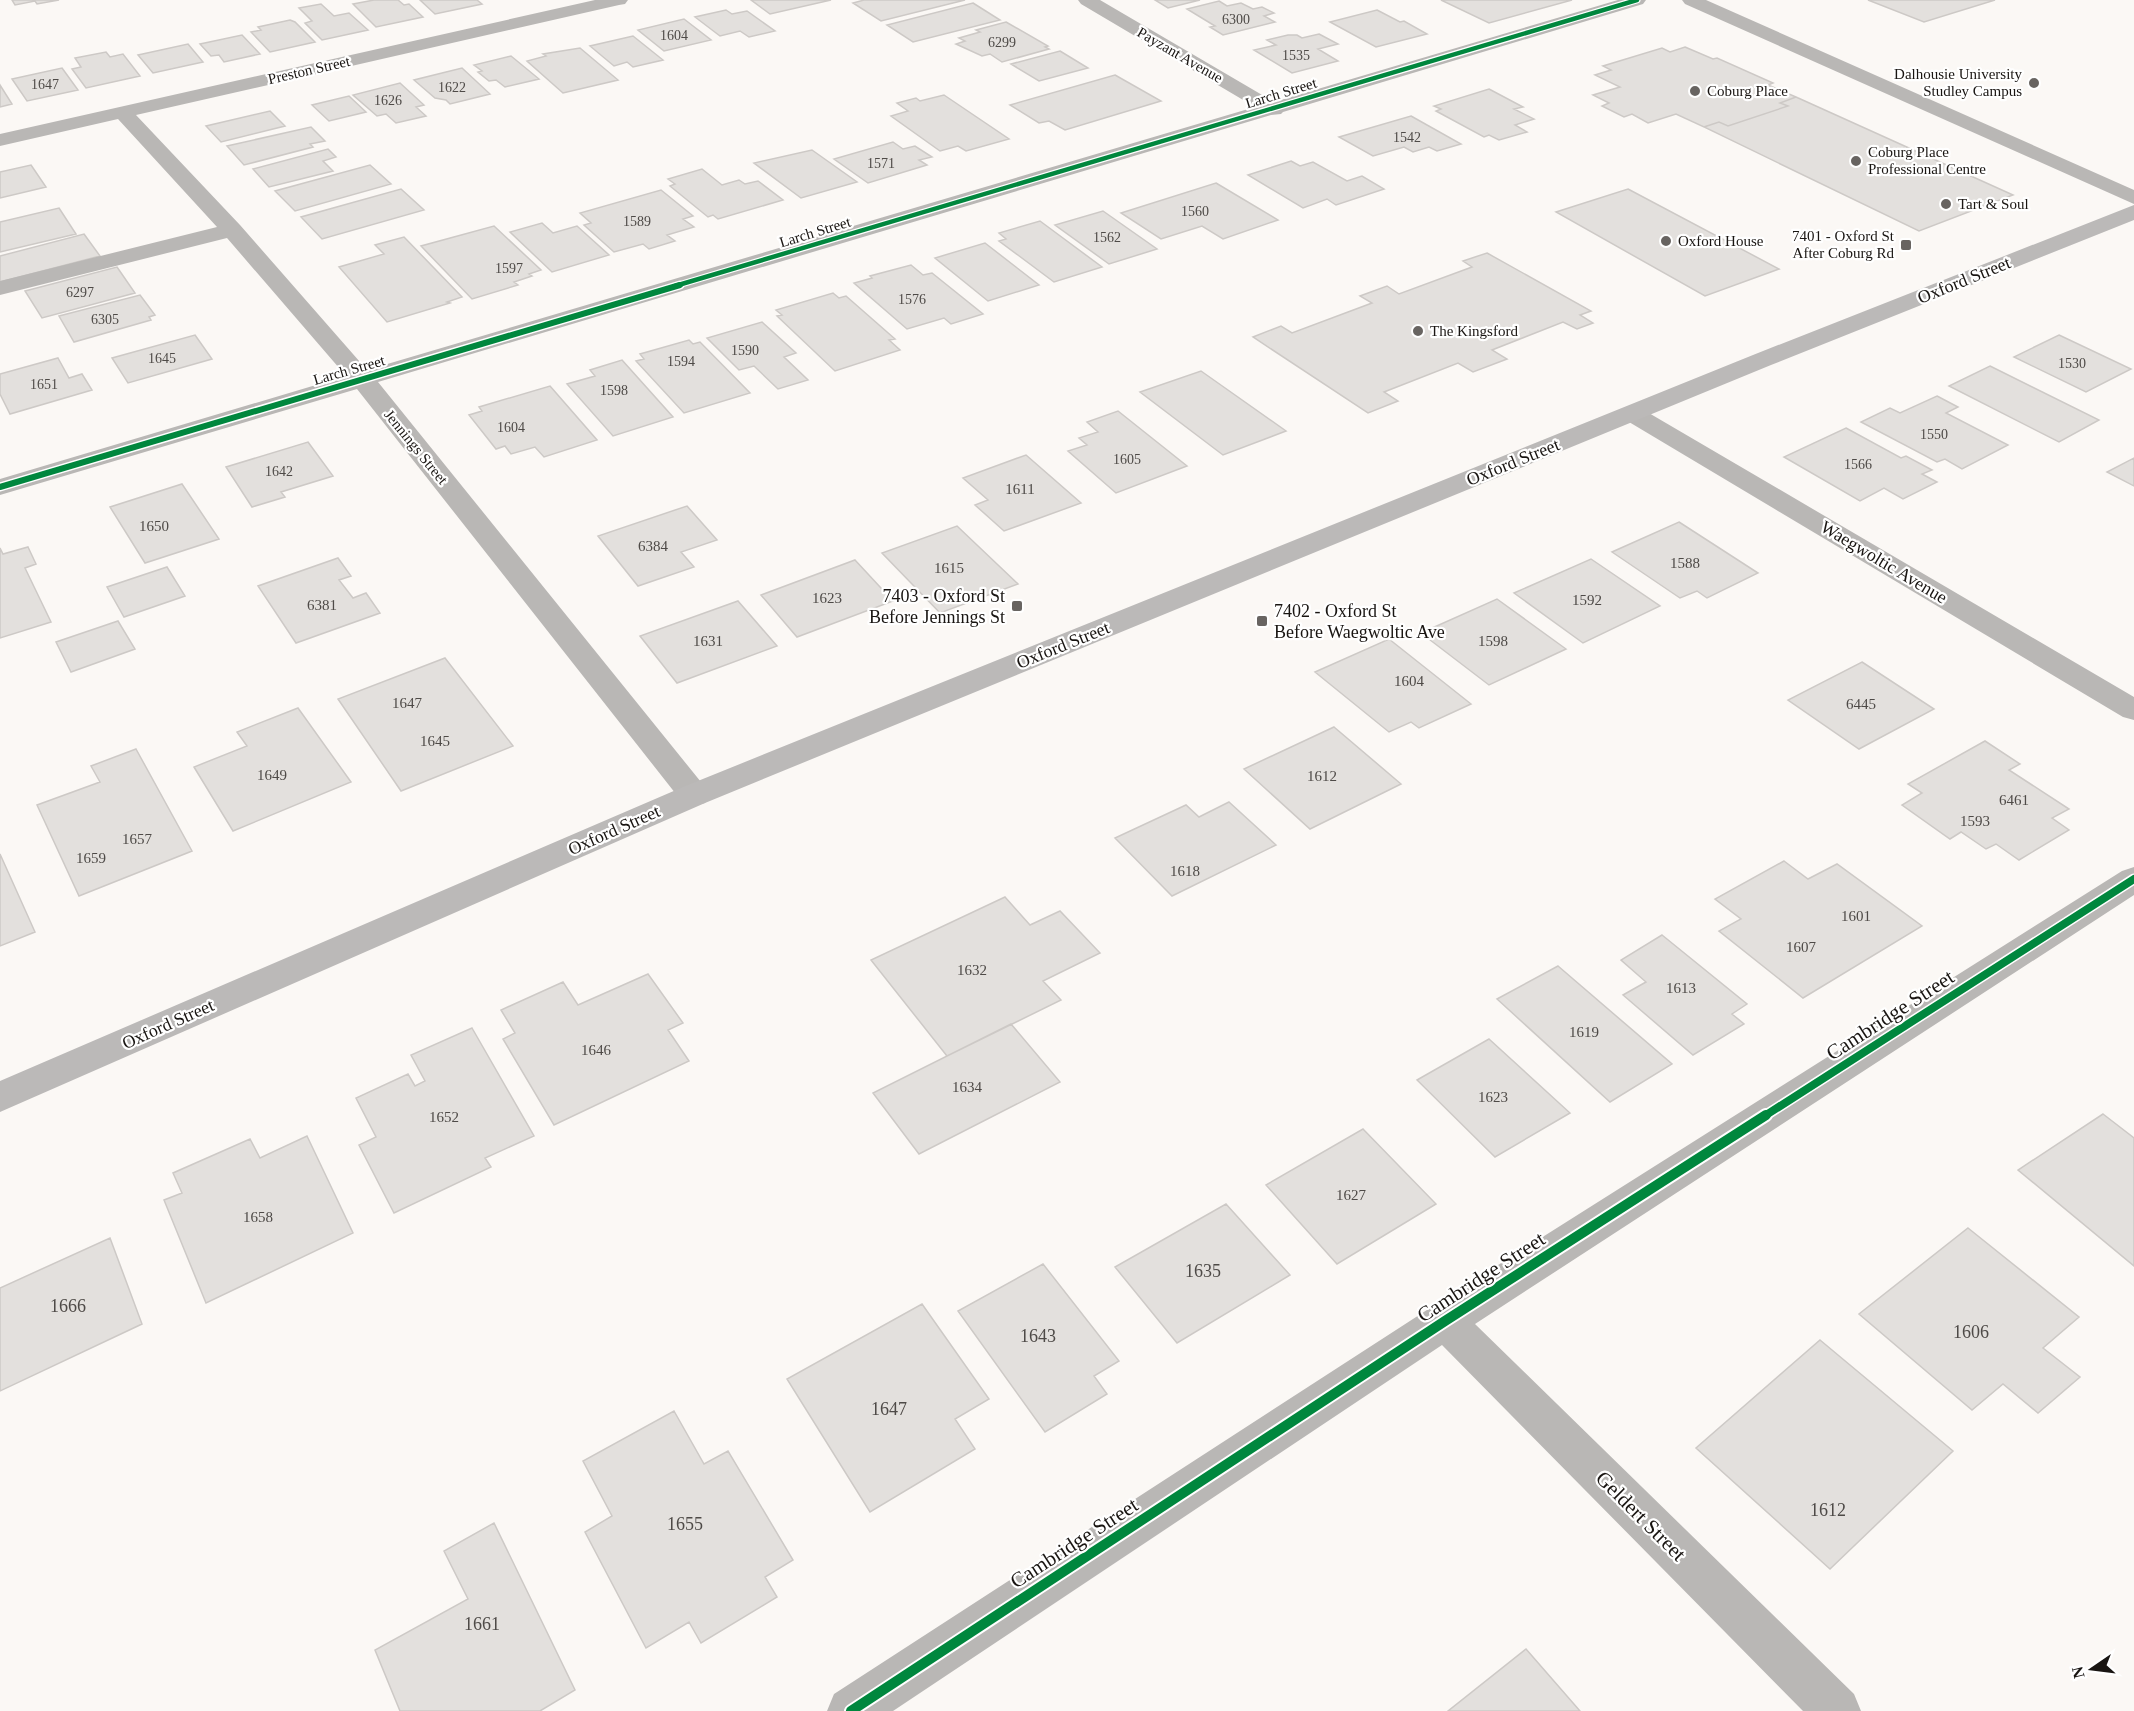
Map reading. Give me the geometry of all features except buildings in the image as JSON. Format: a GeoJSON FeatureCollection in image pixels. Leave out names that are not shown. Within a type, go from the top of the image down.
{"type":"FeatureCollection","features":[{"type":"Feature","properties":{"kind":"main road","name":"Oxford Street"},"geometry":{"type":"LineString","coordinates":[[0,1097],[694,795],[1762,360],[2134,212]]}},
{"type":"Feature","properties":{"kind":"street"},"geometry":{"type":"LineString","coordinates":[[542,0],[560,14]]}},
{"type":"Feature","properties":{"kind":"street","name":"Preston Street"},"geometry":{"type":"LineString","coordinates":[[0,140],[619,0]]}},
{"type":"Feature","properties":{"kind":"street","name":"Payzant Avenue"},"geometry":{"type":"LineString","coordinates":[[1087,0],[1274,110]]}},
{"type":"Feature","properties":{"kind":"street","name":"Larch Street"},"geometry":{"type":"LineString","coordinates":[[0,487],[1274,110],[1636,0]]}},
{"type":"Feature","properties":{"kind":"street"},"geometry":{"type":"LineString","coordinates":[[1691,0],[2134,198]]}},
{"type":"Feature","properties":{"kind":"street","name":"Jennings Street"},"geometry":{"type":"LineString","coordinates":[[122,112],[232,230],[363,380],[694,795]]}},
{"type":"Feature","properties":{"kind":"street"},"geometry":{"type":"LineString","coordinates":[[0,288],[232,230]]}},
{"type":"Feature","properties":{"kind":"street","name":"Waegwoltic Avenue"},"geometry":{"type":"LineString","coordinates":[[1633,414],[2134,710]]}},
{"type":"Feature","properties":{"kind":"street","name":"Cambridge Street"},"geometry":{"type":"LineString","coordinates":[[851,1711],[1445,1321],[2134,879]]}},
{"type":"Feature","properties":{"kind":"street","name":"Geldert Street"},"geometry":{"type":"LineString","coordinates":[[1445,1321],[1837,1711]]}},
{"type":"Feature","properties":{"kind":"cycle path"},"geometry":{"type":"LineString","coordinates":[[0,487],[1637,0]]}},
{"type":"Feature","properties":{"kind":"cycle path"},"geometry":{"type":"LineString","coordinates":[[851,1711],[1445,1321],[2134,879]]}},
{"type":"Feature","properties":{"kind":"place","name":"Dalhousie University Studley Campus"},"geometry":{"type":"Point","coordinates":[2034,83]}},
{"type":"Feature","properties":{"kind":"place","name":"Coburg Place"},"geometry":{"type":"Point","coordinates":[1695,91]}},
{"type":"Feature","properties":{"kind":"place","name":"Coburg Place Professional Centre"},"geometry":{"type":"Point","coordinates":[1856,161]}},
{"type":"Feature","properties":{"kind":"place","name":"Tart & Soul"},"geometry":{"type":"Point","coordinates":[1946,204]}},
{"type":"Feature","properties":{"kind":"place","name":"Oxford House"},"geometry":{"type":"Point","coordinates":[1666,241]}},
{"type":"Feature","properties":{"kind":"place","name":"7401 - Oxford St After Coburg Rd"},"geometry":{"type":"Point","coordinates":[1906,245]}},
{"type":"Feature","properties":{"kind":"place","name":"The Kingsford"},"geometry":{"type":"Point","coordinates":[1418,331]}},
{"type":"Feature","properties":{"kind":"place","name":"7403 - Oxford St Before Jennings St"},"geometry":{"type":"Point","coordinates":[1017,606]}},
{"type":"Feature","properties":{"kind":"place","name":"7402 - Oxford St Before Waegwoltic Ave"},"geometry":{"type":"Point","coordinates":[1262,621]}}]}
